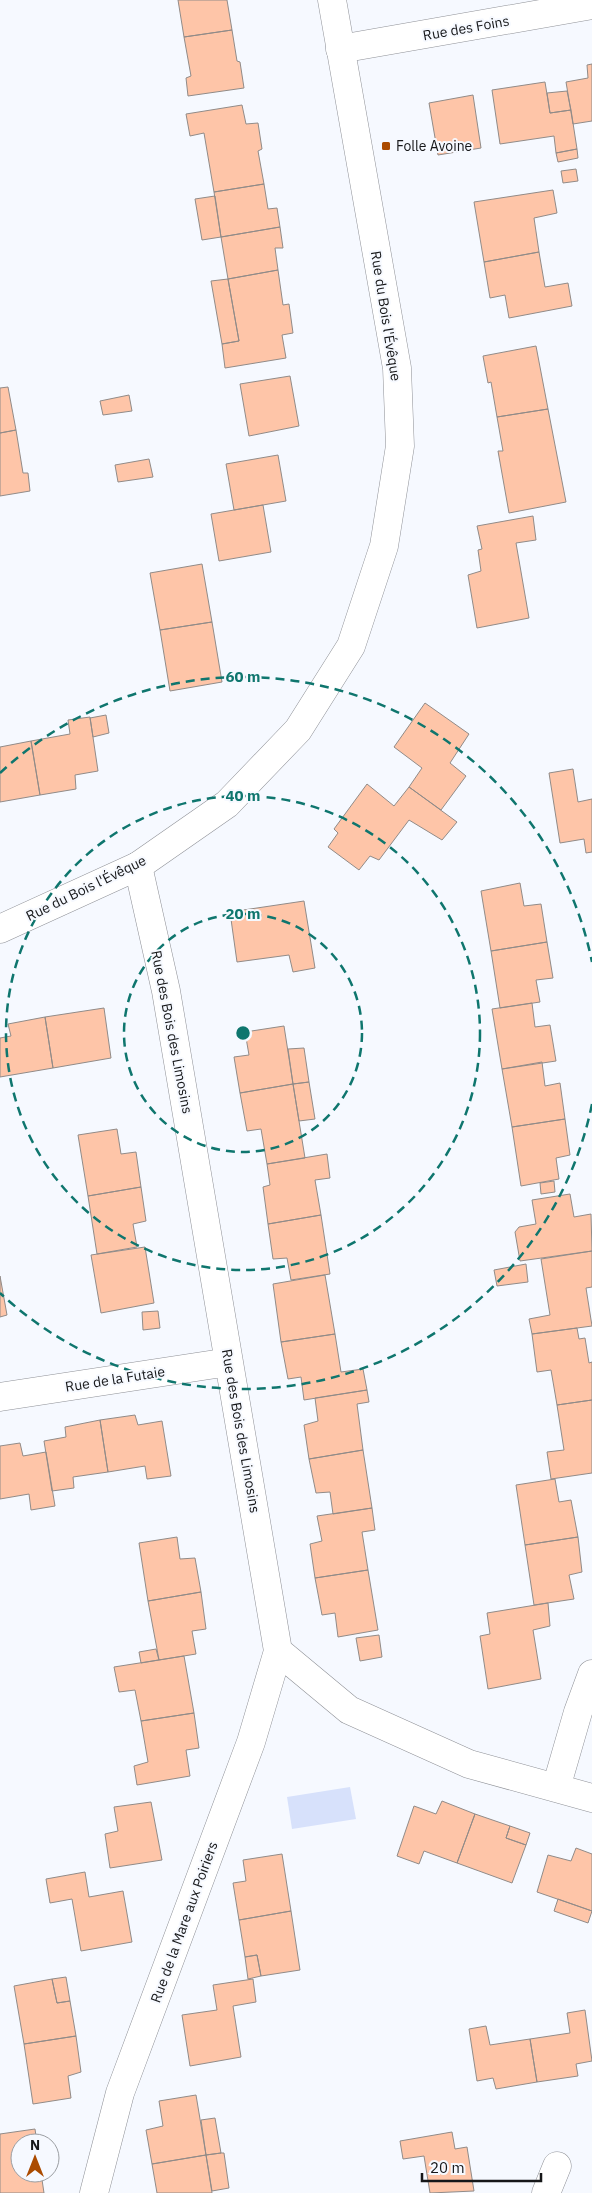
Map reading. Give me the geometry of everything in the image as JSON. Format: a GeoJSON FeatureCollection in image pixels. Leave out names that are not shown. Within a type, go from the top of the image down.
{"type":"FeatureCollection","features":[{"type":"Feature","properties":{"kind":"street","name":"Rue du Bois l'Évêque"},"geometry":{"type":"LineString","coordinates":[[0,929],[138,866],[227,804],[298,730],[351,646],[384,546],[400,446],[397,368],[332,0]]}},
{"type":"Feature","properties":{"kind":"street","name":"Rue des Foins"},"geometry":{"type":"LineString","coordinates":[[340,49],[592,5]]}},
{"type":"Feature","properties":{"kind":"street","name":"Rue des Bois des Limosins"},"geometry":{"type":"LineString","coordinates":[[138,866],[166,991],[278,1651]]}},
{"type":"Feature","properties":{"kind":"street","name":"Rue de la Futaie"},"geometry":{"type":"LineString","coordinates":[[0,1397],[229,1362]]}},
{"type":"Feature","properties":{"kind":"street"},"geometry":{"type":"LineString","coordinates":[[278,1651],[349,1710],[469,1764],[592,1798]]}},
{"type":"Feature","properties":{"kind":"street","name":"Rue de la Mare aux Poiriers"},"geometry":{"type":"LineString","coordinates":[[94,2193],[120,2093],[251,1742],[278,1651]]}},
{"type":"Feature","properties":{"kind":"street"},"geometry":{"type":"LineString","coordinates":[[556,1788],[578,1712],[592,1674]]}},
{"type":"Feature","properties":{"kind":"street"},"geometry":{"type":"LineString","coordinates":[[546,2193],[557,2166]]}},
{"type":"Feature","properties":{"kind":"shaded area"},"geometry":{"type":"Polygon","coordinates":[[[350,1787],[356,1819],[292,1829],[287,1797],[350,1787]]]}},
{"type":"Feature","properties":{"kind":"building"},"geometry":{"type":"Polygon","coordinates":[[[178,0],[227,0],[232,30],[184,37],[178,0]]]}},
{"type":"Feature","properties":{"kind":"building"},"geometry":{"type":"Polygon","coordinates":[[[232,30],[244,88],[188,96],[186,78],[191,76],[184,37],[232,30]]]}},
{"type":"Feature","properties":{"kind":"building"},"geometry":{"type":"Polygon","coordinates":[[[592,64],[592,121],[573,124],[566,82],[588,78],[587,65],[592,64]]]}},
{"type":"Feature","properties":{"kind":"building"},"geometry":{"type":"Polygon","coordinates":[[[545,82],[550,113],[571,110],[577,149],[556,153],[554,136],[500,144],[492,90],[545,82]]]}},
{"type":"Feature","properties":{"kind":"building"},"geometry":{"type":"Polygon","coordinates":[[[567,91],[571,110],[550,113],[547,93],[567,91]]]}},
{"type":"Feature","properties":{"kind":"building"},"geometry":{"type":"Polygon","coordinates":[[[473,95],[481,148],[438,155],[429,103],[473,95]]]}},
{"type":"Feature","properties":{"kind":"building"},"geometry":{"type":"Polygon","coordinates":[[[242,105],[246,124],[258,123],[262,149],[258,151],[264,184],[214,192],[204,133],[190,136],[186,114],[242,105]]]}},
{"type":"Feature","properties":{"kind":"building"},"geometry":{"type":"Polygon","coordinates":[[[577,149],[578,158],[558,162],[556,153],[577,149]]]}},
{"type":"Feature","properties":{"kind":"building"},"geometry":{"type":"Polygon","coordinates":[[[576,169],[578,181],[563,183],[561,171],[576,169]]]}},
{"type":"Feature","properties":{"kind":"building"},"geometry":{"type":"Polygon","coordinates":[[[264,184],[268,209],[277,208],[280,227],[221,237],[214,192],[264,184]]]}},
{"type":"Feature","properties":{"kind":"building"},"geometry":{"type":"Polygon","coordinates":[[[553,190],[557,213],[534,218],[539,252],[484,262],[474,202],[553,190]]]}},
{"type":"Feature","properties":{"kind":"building"},"geometry":{"type":"Polygon","coordinates":[[[215,196],[221,237],[202,240],[195,199],[215,196]]]}},
{"type":"Feature","properties":{"kind":"building"},"geometry":{"type":"Polygon","coordinates":[[[280,227],[283,248],[275,248],[278,270],[228,279],[221,237],[280,227]]]}},
{"type":"Feature","properties":{"kind":"building"},"geometry":{"type":"Polygon","coordinates":[[[539,252],[545,287],[568,283],[572,306],[509,318],[505,295],[490,298],[484,262],[539,252]]]}},
{"type":"Feature","properties":{"kind":"building"},"geometry":{"type":"Polygon","coordinates":[[[278,270],[283,305],[289,304],[293,333],[282,335],[286,358],[225,368],[222,344],[239,341],[228,279],[278,270]]]}},
{"type":"Feature","properties":{"kind":"building"},"geometry":{"type":"Polygon","coordinates":[[[228,279],[239,341],[222,344],[211,281],[228,279]]]}},
{"type":"Feature","properties":{"kind":"building"},"geometry":{"type":"Polygon","coordinates":[[[536,346],[548,409],[497,417],[491,382],[488,383],[483,356],[536,346]]]}},
{"type":"Feature","properties":{"kind":"building"},"geometry":{"type":"Polygon","coordinates":[[[290,376],[299,426],[249,436],[240,384],[290,376]]]}},
{"type":"Feature","properties":{"kind":"building"},"geometry":{"type":"Polygon","coordinates":[[[8,387],[16,430],[0,433],[0,388],[8,387]]]}},
{"type":"Feature","properties":{"kind":"building"},"geometry":{"type":"Polygon","coordinates":[[[129,395],[132,411],[103,415],[100,401],[129,395]]]}},
{"type":"Feature","properties":{"kind":"building"},"geometry":{"type":"Polygon","coordinates":[[[548,409],[566,502],[509,513],[498,451],[503,451],[497,417],[548,409]]]}},
{"type":"Feature","properties":{"kind":"building"},"geometry":{"type":"Polygon","coordinates":[[[16,430],[23,473],[28,473],[30,491],[0,496],[0,433],[16,430]]]}},
{"type":"Feature","properties":{"kind":"building"},"geometry":{"type":"Polygon","coordinates":[[[278,455],[286,501],[234,510],[226,464],[278,455]]]}},
{"type":"Feature","properties":{"kind":"building"},"geometry":{"type":"Polygon","coordinates":[[[149,459],[153,477],[118,482],[115,465],[149,459]]]}},
{"type":"Feature","properties":{"kind":"building"},"geometry":{"type":"Polygon","coordinates":[[[263,505],[271,552],[219,561],[211,514],[263,505]]]}},
{"type":"Feature","properties":{"kind":"building"},"geometry":{"type":"Polygon","coordinates":[[[533,516],[536,540],[516,543],[529,618],[477,628],[468,575],[481,571],[478,550],[482,549],[477,526],[533,516]]]}},
{"type":"Feature","properties":{"kind":"building"},"geometry":{"type":"Polygon","coordinates":[[[202,564],[212,622],[160,630],[150,573],[202,564]]]}},
{"type":"Feature","properties":{"kind":"building"},"geometry":{"type":"Polygon","coordinates":[[[212,622],[222,682],[170,691],[160,630],[212,622]]]}},
{"type":"Feature","properties":{"kind":"building"},"geometry":{"type":"Polygon","coordinates":[[[425,703],[469,734],[450,763],[466,776],[441,810],[409,787],[422,768],[394,747],[425,703]]]}},
{"type":"Feature","properties":{"kind":"building"},"geometry":{"type":"Polygon","coordinates":[[[106,715],[109,733],[93,737],[90,718],[106,715]]]}},
{"type":"Feature","properties":{"kind":"building"},"geometry":{"type":"Polygon","coordinates":[[[90,717],[98,771],[75,775],[76,789],[40,795],[31,741],[70,734],[68,720],[90,717]]]}},
{"type":"Feature","properties":{"kind":"building"},"geometry":{"type":"Polygon","coordinates":[[[31,741],[40,795],[0,802],[0,747],[31,741]]]}},
{"type":"Feature","properties":{"kind":"building"},"geometry":{"type":"Polygon","coordinates":[[[573,769],[578,802],[592,799],[592,852],[586,853],[584,839],[560,843],[549,773],[573,769]]]}},
{"type":"Feature","properties":{"kind":"building"},"geometry":{"type":"Polygon","coordinates":[[[367,784],[394,806],[409,787],[457,822],[442,840],[409,820],[379,860],[370,856],[359,870],[328,847],[338,833],[334,829],[367,784]]]}},
{"type":"Feature","properties":{"kind":"building"},"geometry":{"type":"Polygon","coordinates":[[[520,883],[524,906],[541,904],[547,942],[491,951],[481,891],[520,883]]]}},
{"type":"Feature","properties":{"kind":"building"},"geometry":{"type":"Polygon","coordinates":[[[304,901],[315,968],[293,972],[289,955],[237,962],[230,912],[304,901]]]}},
{"type":"Feature","properties":{"kind":"building"},"geometry":{"type":"Polygon","coordinates":[[[547,942],[553,978],[536,980],[540,1002],[500,1008],[491,951],[547,942]]]}},
{"type":"Feature","properties":{"kind":"building"},"geometry":{"type":"Polygon","coordinates":[[[532,1003],[535,1027],[550,1025],[556,1061],[502,1069],[492,1009],[532,1003]]]}},
{"type":"Feature","properties":{"kind":"building"},"geometry":{"type":"Polygon","coordinates":[[[104,1008],[111,1058],[53,1068],[45,1017],[104,1008]]]}},
{"type":"Feature","properties":{"kind":"building"},"geometry":{"type":"Polygon","coordinates":[[[45,1017],[53,1068],[0,1077],[0,1038],[11,1036],[8,1024],[45,1017]]]}},
{"type":"Feature","properties":{"kind":"building"},"geometry":{"type":"Polygon","coordinates":[[[284,1026],[293,1084],[240,1093],[234,1057],[249,1055],[245,1032],[284,1026]]]}},
{"type":"Feature","properties":{"kind":"building"},"geometry":{"type":"Polygon","coordinates":[[[304,1048],[309,1082],[293,1084],[288,1049],[304,1048]]]}},
{"type":"Feature","properties":{"kind":"building"},"geometry":{"type":"Polygon","coordinates":[[[542,1062],[545,1086],[560,1083],[565,1119],[512,1127],[502,1069],[542,1062]]]}},
{"type":"Feature","properties":{"kind":"building"},"geometry":{"type":"Polygon","coordinates":[[[309,1082],[315,1119],[299,1121],[293,1084],[309,1082]]]}},
{"type":"Feature","properties":{"kind":"building"},"geometry":{"type":"Polygon","coordinates":[[[293,1084],[305,1158],[267,1164],[261,1129],[247,1131],[240,1093],[293,1084]]]}},
{"type":"Feature","properties":{"kind":"building"},"geometry":{"type":"Polygon","coordinates":[[[565,1119],[570,1155],[556,1158],[559,1179],[521,1186],[512,1127],[565,1119]]]}},
{"type":"Feature","properties":{"kind":"building"},"geometry":{"type":"Polygon","coordinates":[[[117,1129],[121,1154],[136,1152],[141,1187],[88,1196],[78,1135],[117,1129]]]}},
{"type":"Feature","properties":{"kind":"building"},"geometry":{"type":"Polygon","coordinates":[[[327,1154],[330,1178],[315,1180],[321,1215],[268,1224],[263,1187],[270,1185],[267,1164],[327,1154]]]}},
{"type":"Feature","properties":{"kind":"building"},"geometry":{"type":"Polygon","coordinates":[[[554,1181],[555,1192],[541,1194],[540,1183],[554,1181]]]}},
{"type":"Feature","properties":{"kind":"building"},"geometry":{"type":"Polygon","coordinates":[[[141,1187],[146,1221],[133,1224],[137,1247],[97,1254],[88,1196],[141,1187]]]}},
{"type":"Feature","properties":{"kind":"building"},"geometry":{"type":"Polygon","coordinates":[[[570,1194],[574,1217],[591,1214],[592,1251],[520,1261],[515,1232],[519,1227],[536,1224],[532,1200],[570,1194]]]}},
{"type":"Feature","properties":{"kind":"building"},"geometry":{"type":"Polygon","coordinates":[[[321,1215],[330,1274],[291,1280],[287,1258],[273,1259],[268,1224],[321,1215]]]}},
{"type":"Feature","properties":{"kind":"building"},"geometry":{"type":"Polygon","coordinates":[[[145,1247],[154,1303],[101,1313],[91,1255],[145,1247]]]}},
{"type":"Feature","properties":{"kind":"building"},"geometry":{"type":"Polygon","coordinates":[[[592,1251],[592,1287],[586,1288],[592,1326],[532,1334],[529,1319],[550,1315],[541,1259],[592,1251]]]}},
{"type":"Feature","properties":{"kind":"building"},"geometry":{"type":"Polygon","coordinates":[[[526,1264],[528,1282],[497,1286],[494,1270],[526,1264]]]}},
{"type":"Feature","properties":{"kind":"building"},"geometry":{"type":"Polygon","coordinates":[[[325,1275],[335,1334],[281,1342],[273,1284],[325,1275]]]}},
{"type":"Feature","properties":{"kind":"building"},"geometry":{"type":"Polygon","coordinates":[[[0,1276],[7,1315],[0,1317],[0,1276]]]}},
{"type":"Feature","properties":{"kind":"building"},"geometry":{"type":"Polygon","coordinates":[[[158,1311],[160,1328],[143,1330],[142,1312],[158,1311]]]}},
{"type":"Feature","properties":{"kind":"building"},"geometry":{"type":"Polygon","coordinates":[[[577,1328],[579,1339],[585,1338],[589,1363],[592,1362],[592,1400],[557,1405],[551,1370],[537,1372],[532,1334],[577,1328]]]}},
{"type":"Feature","properties":{"kind":"building"},"geometry":{"type":"Polygon","coordinates":[[[335,1334],[341,1372],[363,1369],[367,1390],[304,1400],[301,1377],[288,1379],[281,1342],[335,1334]]]}},
{"type":"Feature","properties":{"kind":"building"},"geometry":{"type":"Polygon","coordinates":[[[367,1390],[369,1402],[357,1404],[363,1450],[309,1459],[304,1425],[318,1421],[315,1398],[367,1390]]]}},
{"type":"Feature","properties":{"kind":"building"},"geometry":{"type":"Polygon","coordinates":[[[592,1400],[592,1473],[551,1479],[547,1452],[564,1450],[557,1405],[592,1400]]]}},
{"type":"Feature","properties":{"kind":"building"},"geometry":{"type":"Polygon","coordinates":[[[135,1415],[138,1425],[162,1421],[171,1476],[147,1479],[145,1466],[108,1472],[100,1420],[135,1415]]]}},
{"type":"Feature","properties":{"kind":"building"},"geometry":{"type":"Polygon","coordinates":[[[100,1420],[108,1472],[73,1477],[74,1488],[52,1491],[44,1441],[66,1437],[65,1427],[100,1420]]]}},
{"type":"Feature","properties":{"kind":"building"},"geometry":{"type":"Polygon","coordinates":[[[20,1443],[23,1456],[46,1452],[55,1506],[31,1510],[29,1494],[0,1499],[0,1446],[20,1443]]]}},
{"type":"Feature","properties":{"kind":"building"},"geometry":{"type":"Polygon","coordinates":[[[363,1450],[372,1508],[333,1514],[330,1492],[316,1493],[309,1459],[363,1450]]]}},
{"type":"Feature","properties":{"kind":"building"},"geometry":{"type":"Polygon","coordinates":[[[555,1479],[559,1502],[571,1500],[578,1537],[525,1545],[516,1485],[555,1479]]]}},
{"type":"Feature","properties":{"kind":"building"},"geometry":{"type":"Polygon","coordinates":[[[372,1508],[375,1530],[362,1532],[368,1570],[315,1578],[310,1544],[322,1541],[317,1516],[372,1508]]]}},
{"type":"Feature","properties":{"kind":"building"},"geometry":{"type":"Polygon","coordinates":[[[177,1537],[180,1559],[195,1558],[201,1592],[148,1601],[139,1543],[177,1537]]]}},
{"type":"Feature","properties":{"kind":"building"},"geometry":{"type":"Polygon","coordinates":[[[578,1537],[582,1572],[569,1575],[574,1599],[534,1605],[525,1545],[578,1537]]]}},
{"type":"Feature","properties":{"kind":"building"},"geometry":{"type":"Polygon","coordinates":[[[368,1570],[378,1630],[338,1637],[335,1613],[322,1615],[315,1578],[368,1570]]]}},
{"type":"Feature","properties":{"kind":"building"},"geometry":{"type":"Polygon","coordinates":[[[201,1592],[206,1629],[192,1631],[196,1654],[159,1660],[148,1601],[201,1592]]]}},
{"type":"Feature","properties":{"kind":"building"},"geometry":{"type":"Polygon","coordinates":[[[548,1603],[550,1626],[533,1630],[541,1679],[488,1689],[480,1636],[490,1634],[487,1613],[548,1603]]]}},
{"type":"Feature","properties":{"kind":"building"},"geometry":{"type":"Polygon","coordinates":[[[379,1635],[382,1657],[360,1661],[356,1638],[379,1635]]]}},
{"type":"Feature","properties":{"kind":"building"},"geometry":{"type":"Polygon","coordinates":[[[156,1649],[159,1660],[141,1663],[139,1652],[156,1649]]]}},
{"type":"Feature","properties":{"kind":"building"},"geometry":{"type":"Polygon","coordinates":[[[184,1656],[194,1713],[141,1721],[135,1690],[119,1692],[114,1667],[184,1656]]]}},
{"type":"Feature","properties":{"kind":"building"},"geometry":{"type":"Polygon","coordinates":[[[194,1713],[199,1748],[186,1750],[190,1776],[137,1785],[134,1766],[148,1762],[141,1721],[194,1713]]]}},
{"type":"Feature","properties":{"kind":"building"},"geometry":{"type":"Polygon","coordinates":[[[442,1801],[475,1814],[457,1863],[424,1851],[419,1864],[397,1856],[414,1806],[436,1814],[442,1801]]]}},
{"type":"Feature","properties":{"kind":"building"},"geometry":{"type":"Polygon","coordinates":[[[151,1802],[162,1860],[110,1868],[105,1834],[118,1831],[114,1807],[151,1802]]]}},
{"type":"Feature","properties":{"kind":"building"},"geometry":{"type":"Polygon","coordinates":[[[475,1814],[510,1826],[506,1838],[526,1845],[512,1883],[457,1863],[475,1814]]]}},
{"type":"Feature","properties":{"kind":"building"},"geometry":{"type":"Polygon","coordinates":[[[510,1826],[530,1833],[526,1845],[506,1838],[510,1826]]]}},
{"type":"Feature","properties":{"kind":"building"},"geometry":{"type":"Polygon","coordinates":[[[576,1848],[592,1854],[592,1911],[537,1892],[548,1855],[571,1861],[576,1848]]]}},
{"type":"Feature","properties":{"kind":"building"},"geometry":{"type":"Polygon","coordinates":[[[282,1854],[291,1911],[239,1920],[233,1883],[246,1881],[243,1860],[282,1854]]]}},
{"type":"Feature","properties":{"kind":"building"},"geometry":{"type":"Polygon","coordinates":[[[85,1872],[89,1897],[123,1891],[132,1942],[81,1951],[72,1899],[50,1903],[46,1879],[85,1872]]]}},
{"type":"Feature","properties":{"kind":"building"},"geometry":{"type":"Polygon","coordinates":[[[558,1899],[592,1911],[588,1923],[554,1911],[558,1899]]]}},
{"type":"Feature","properties":{"kind":"building"},"geometry":{"type":"Polygon","coordinates":[[[291,1911],[300,1970],[261,1976],[257,1955],[245,1957],[239,1920],[291,1911]]]}},
{"type":"Feature","properties":{"kind":"building"},"geometry":{"type":"Polygon","coordinates":[[[257,1955],[261,1976],[248,1979],[245,1957],[257,1955]]]}},
{"type":"Feature","properties":{"kind":"building"},"geometry":{"type":"Polygon","coordinates":[[[66,1977],[70,2001],[57,2003],[52,1979],[66,1977]]]}},
{"type":"Feature","properties":{"kind":"building"},"geometry":{"type":"Polygon","coordinates":[[[52,1979],[57,2003],[70,2001],[76,2036],[24,2044],[14,1986],[52,1979]]]}},
{"type":"Feature","properties":{"kind":"building"},"geometry":{"type":"Polygon","coordinates":[[[253,1979],[256,2002],[233,2006],[241,2057],[190,2066],[182,2015],[217,2010],[213,1985],[253,1979]]]}},
{"type":"Feature","properties":{"kind":"building"},"geometry":{"type":"Polygon","coordinates":[[[585,2010],[592,2061],[576,2064],[578,2076],[537,2082],[530,2039],[570,2033],[567,2013],[585,2010]]]}},
{"type":"Feature","properties":{"kind":"building"},"geometry":{"type":"Polygon","coordinates":[[[486,2026],[490,2045],[530,2039],[537,2082],[496,2089],[493,2078],[477,2081],[469,2029],[486,2026]]]}},
{"type":"Feature","properties":{"kind":"building"},"geometry":{"type":"Polygon","coordinates":[[[76,2036],[81,2072],[68,2076],[71,2098],[33,2104],[24,2044],[76,2036]]]}},
{"type":"Feature","properties":{"kind":"building"},"geometry":{"type":"Polygon","coordinates":[[[196,2095],[206,2155],[152,2164],[146,2130],[163,2126],[159,2101],[196,2095]]]}},
{"type":"Feature","properties":{"kind":"building"},"geometry":{"type":"Polygon","coordinates":[[[215,2118],[221,2153],[206,2155],[201,2120],[215,2118]]]}},
{"type":"Feature","properties":{"kind":"building"},"geometry":{"type":"Polygon","coordinates":[[[35,2129],[36,2133],[10,2133],[10,2183],[42,2183],[44,2193],[0,2193],[0,2134],[35,2129]]]}},
{"type":"Feature","properties":{"kind":"building"},"geometry":{"type":"Polygon","coordinates":[[[452,2132],[455,2149],[467,2147],[474,2191],[430,2193],[424,2156],[403,2159],[400,2141],[452,2132]]]}},
{"type":"Feature","properties":{"kind":"building"},"geometry":{"type":"Polygon","coordinates":[[[224,2153],[229,2188],[212,2191],[206,2155],[224,2153]]]}},
{"type":"Feature","properties":{"kind":"building"},"geometry":{"type":"Polygon","coordinates":[[[206,2155],[212,2193],[157,2193],[152,2164],[206,2155]]]}},
{"type":"Feature","properties":{"kind":"place","name":"Folle Avoine"},"geometry":{"type":"Point","coordinates":[386,146]}}]}
